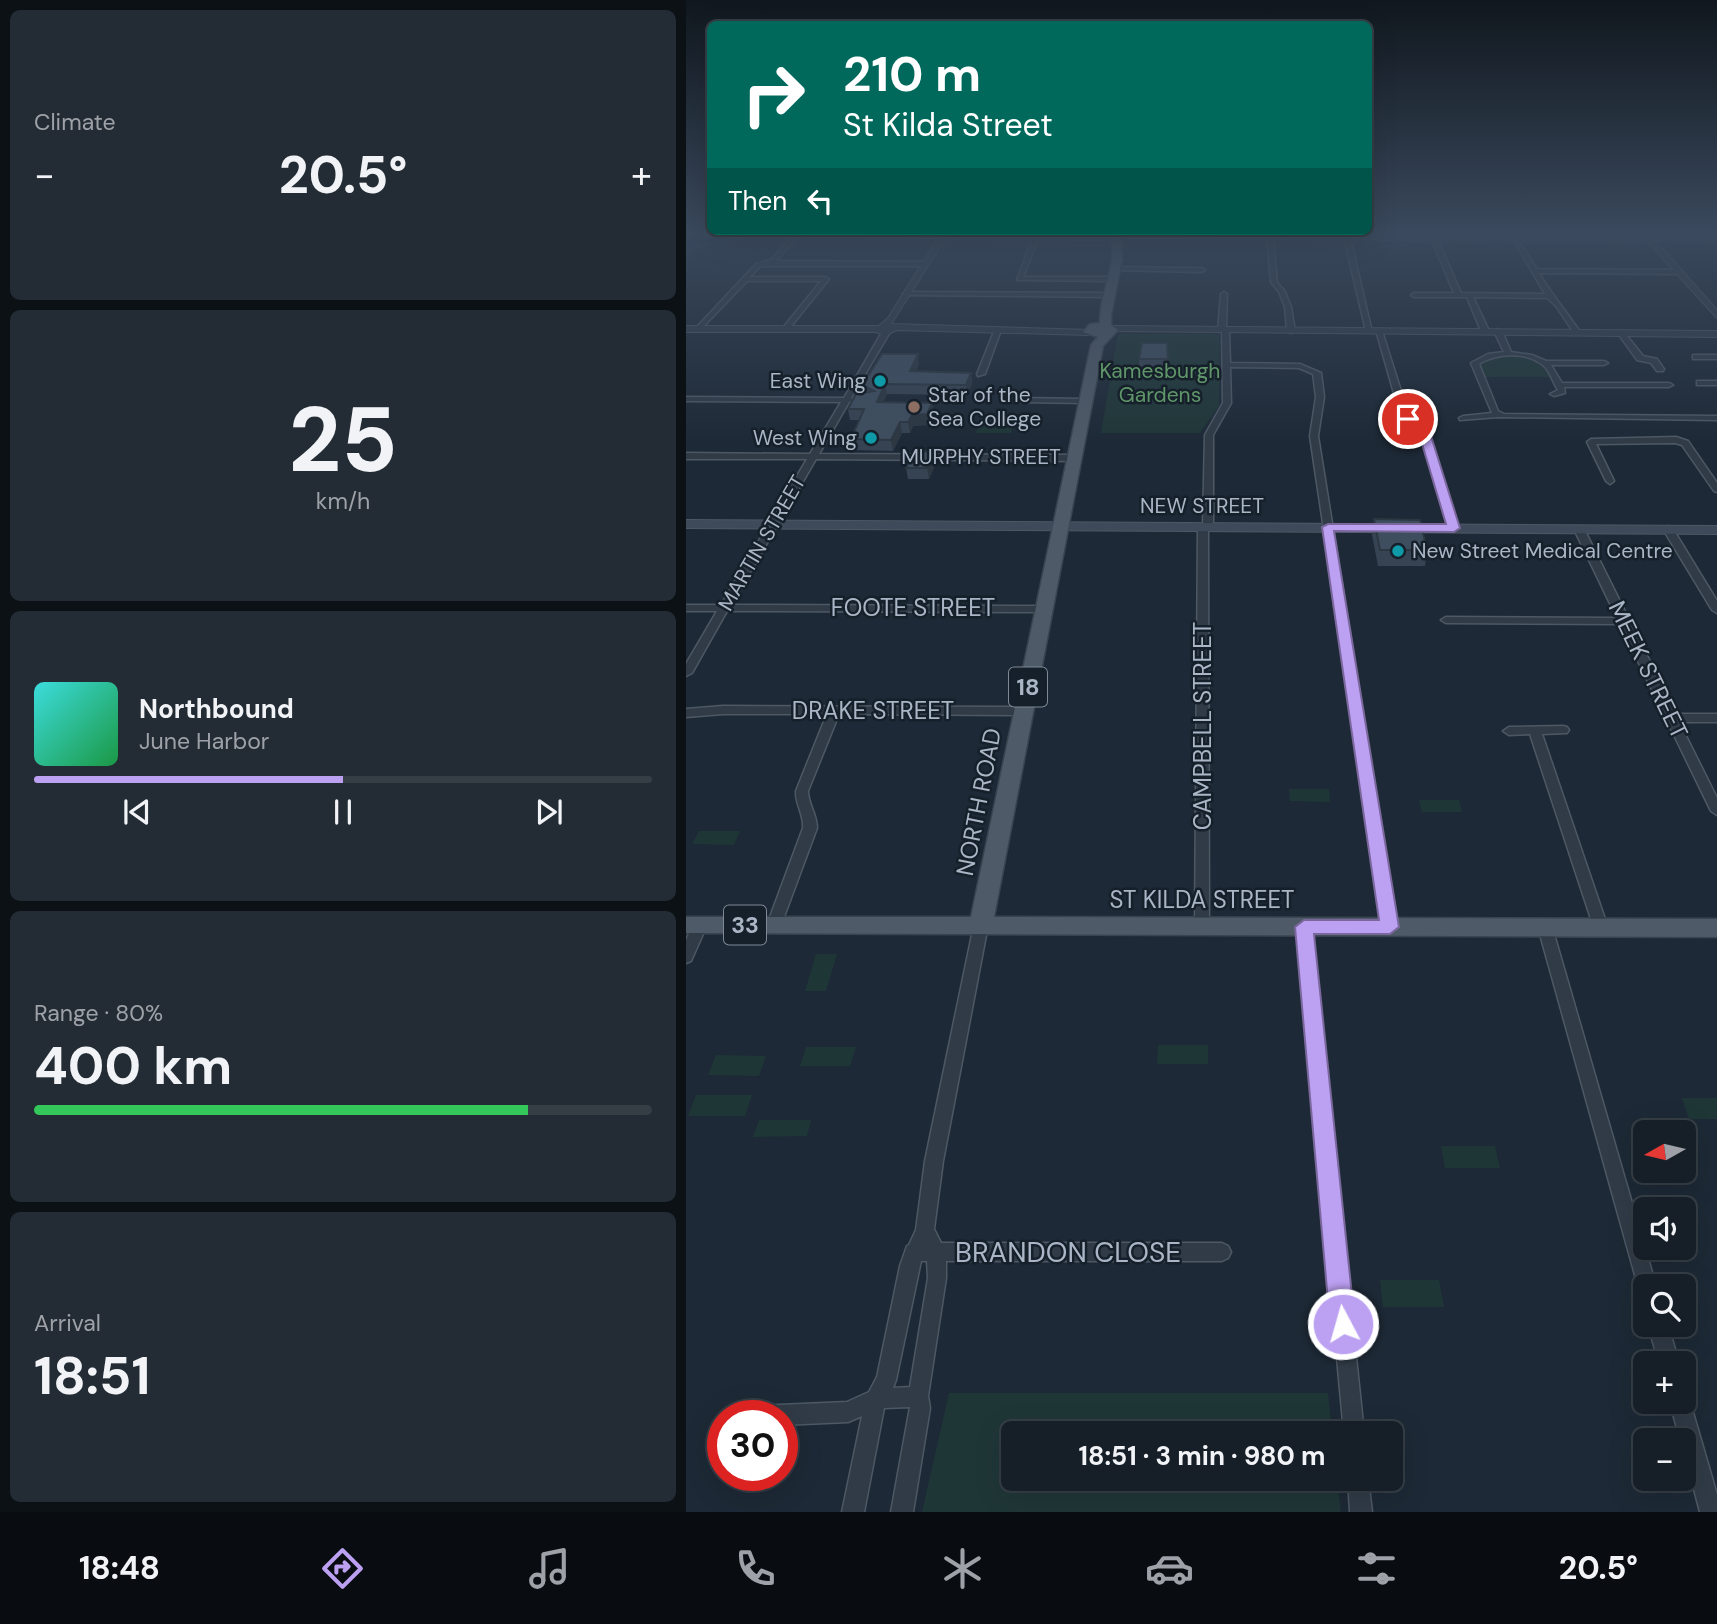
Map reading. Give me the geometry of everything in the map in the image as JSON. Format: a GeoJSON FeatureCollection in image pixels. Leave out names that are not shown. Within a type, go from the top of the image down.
{"type":"FeatureCollection","features":[{"type":"Feature","properties":{"kind":"main road","name":"NORTH ROAD"},"geometry":{"type":"LineString","coordinates":[[981,925],[1106,304]]}},
{"type":"Feature","properties":{"kind":"main road","name":"NEW STREET"},"geometry":{"type":"LineString","coordinates":[[686,524],[1717,530]]}},
{"type":"Feature","properties":{"kind":"main road","name":"ST KILDA STREET"},"geometry":{"type":"LineString","coordinates":[[693,925],[1717,928]]}},
{"type":"Feature","properties":{"kind":"street"},"geometry":{"type":"LineString","coordinates":[[698,329],[722,304]]}},
{"type":"Feature","properties":{"kind":"street"},"geometry":{"type":"LineString","coordinates":[[786,329],[806,304]]}},
{"type":"Feature","properties":{"kind":"street","name":"MARTIN STREET"},"geometry":{"type":"LineString","coordinates":[[686,673],[900,304]]}},
{"type":"Feature","properties":{"kind":"street","name":"CAMPBELL STREET"},"geometry":{"type":"LineString","coordinates":[[1202,926],[1205,527],[1209,435],[1227,403],[1224,304]]}},
{"type":"Feature","properties":{"kind":"street"},"geometry":{"type":"LineString","coordinates":[[1286,304],[1291,331]]}},
{"type":"Feature","properties":{"kind":"street"},"geometry":{"type":"LineString","coordinates":[[1366,304],[1403,411],[1425,436],[1454,528]]}},
{"type":"Feature","properties":{"kind":"street"},"geometry":{"type":"LineString","coordinates":[[1474,304],[1507,354]]}},
{"type":"Feature","properties":{"kind":"street"},"geometry":{"type":"LineString","coordinates":[[1558,304],[1576,332]]}},
{"type":"Feature","properties":{"kind":"street"},"geometry":{"type":"LineString","coordinates":[[686,329],[1717,332]]}},
{"type":"Feature","properties":{"kind":"street"},"geometry":{"type":"LineString","coordinates":[[981,374],[997,330]]}},
{"type":"Feature","properties":{"kind":"street"},"geometry":{"type":"LineString","coordinates":[[1621,332],[1640,358],[1654,361],[1660,369]]}},
{"type":"Feature","properties":{"kind":"street"},"geometry":{"type":"LineString","coordinates":[[1498,415],[1475,365],[1485,357],[1507,354],[1545,363],[1604,363]]}},
{"type":"Feature","properties":{"kind":"street"},"geometry":{"type":"LineString","coordinates":[[1696,357],[1717,357]]}},
{"type":"Feature","properties":{"kind":"street"},"geometry":{"type":"LineString","coordinates":[[1545,363],[1562,391],[1554,394]]}},
{"type":"Feature","properties":{"kind":"street"},"geometry":{"type":"LineString","coordinates":[[1226,365],[1295,365],[1316,371],[1320,397],[1314,436],[1390,927]]}},
{"type":"Feature","properties":{"kind":"street"},"geometry":{"type":"LineString","coordinates":[[1700,383],[1717,383]]}},
{"type":"Feature","properties":{"kind":"street"},"geometry":{"type":"LineString","coordinates":[[1558,385],[1669,385]]}},
{"type":"Feature","properties":{"kind":"street"},"geometry":{"type":"LineString","coordinates":[[686,399],[862,400]]}},
{"type":"Feature","properties":{"kind":"street"},"geometry":{"type":"LineString","coordinates":[[1020,400],[1086,401]]}},
{"type":"Feature","properties":{"kind":"street"},"geometry":{"type":"LineString","coordinates":[[1463,418],[1498,415],[1717,418]]}},
{"type":"Feature","properties":{"kind":"street"},"geometry":{"type":"LineString","coordinates":[[1610,481],[1591,446],[1593,441],[1676,440],[1685,443],[1717,489]]}},
{"type":"Feature","properties":{"kind":"street","name":"MURPHY STREET"},"geometry":{"type":"LineString","coordinates":[[686,456],[1074,458]]}},
{"type":"Feature","properties":{"kind":"street","name":"MEEK STREET"},"geometry":{"type":"LineString","coordinates":[[1579,529],[1717,811]]}},
{"type":"Feature","properties":{"kind":"street"},"geometry":{"type":"LineString","coordinates":[[1668,530],[1717,610]]}},
{"type":"Feature","properties":{"kind":"street","name":"FOOTE STREET"},"geometry":{"type":"LineString","coordinates":[[686,607],[1044,608]]}},
{"type":"Feature","properties":{"kind":"street"},"geometry":{"type":"LineString","coordinates":[[1446,620],[1624,621]]}},
{"type":"Feature","properties":{"kind":"street","name":"DRAKE STREET"},"geometry":{"type":"LineString","coordinates":[[686,707],[723,710],[1023,711]]}},
{"type":"Feature","properties":{"kind":"street","name":"DRAKE STREET"},"geometry":{"type":"LineString","coordinates":[[686,713],[723,710]]}},
{"type":"Feature","properties":{"kind":"street"},"geometry":{"type":"LineString","coordinates":[[774,925],[810,828],[811,817],[803,803],[803,791],[834,711]]}},
{"type":"Feature","properties":{"kind":"street"},"geometry":{"type":"LineString","coordinates":[[1670,718],[1717,718]]}},
{"type":"Feature","properties":{"kind":"street"},"geometry":{"type":"LineString","coordinates":[[1509,731],[1563,730]]}},
{"type":"Feature","properties":{"kind":"street"},"geometry":{"type":"LineString","coordinates":[[1535,732],[1601,928]]}},
{"type":"Feature","properties":{"kind":"street"},"geometry":{"type":"LineString","coordinates":[[686,957],[693,925]]}},
{"type":"Feature","properties":{"kind":"street","name":"NORTH ROAD"},"geometry":{"type":"LineString","coordinates":[[853,1512],[876,1399],[886,1380],[913,1252],[925,1230],[933,1161],[981,925]]}},
{"type":"Feature","properties":{"kind":"street"},"geometry":{"type":"LineString","coordinates":[[1304,927],[1353,1421]]}},
{"type":"Feature","properties":{"kind":"street"},"geometry":{"type":"LineString","coordinates":[[1545,927],[1644,1274]]}},
{"type":"Feature","properties":{"kind":"street"},"geometry":{"type":"LineString","coordinates":[[902,1512],[920,1408],[918,1396],[937,1278],[936,1252],[925,1230]]}},
{"type":"Feature","properties":{"kind":"street","name":"BRANDON CLOSE"},"geometry":{"type":"LineString","coordinates":[[913,1252],[1222,1252]]}},
{"type":"Feature","properties":{"kind":"street"},"geometry":{"type":"LineString","coordinates":[[798,1414],[848,1412],[876,1399],[918,1396]]}},
{"type":"Feature","properties":{"kind":"street"},"geometry":{"type":"LineString","coordinates":[[1683,1414],[1711,1512]]}},
{"type":"Feature","properties":{"kind":"street"},"geometry":{"type":"LineString","coordinates":[[1359,1491],[1361,1512]]}},
{"type":"Feature","properties":{"kind":"green space","name":"Kamesburgh Gardens"},"geometry":{"type":"Polygon","coordinates":[[[1118,334],[1219,334],[1219,406],[1200,433],[1101,433],[1118,334]]]}},
{"type":"Feature","properties":{"kind":"green space"},"geometry":{"type":"Polygon","coordinates":[[[1502,356],[1536,362],[1550,377],[1483,377],[1480,362],[1502,356]]]}},
{"type":"Feature","properties":{"kind":"green space"},"geometry":{"type":"Polygon","coordinates":[[[980,420],[1015,420],[1011,433],[976,433],[980,420]]]}},
{"type":"Feature","properties":{"kind":"green space"},"geometry":{"type":"Polygon","coordinates":[[[1289,789],[1329,789],[1330,802],[1290,801],[1289,789]]]}},
{"type":"Feature","properties":{"kind":"green space"},"geometry":{"type":"Polygon","coordinates":[[[1419,800],[1459,800],[1462,812],[1422,812],[1419,800]]]}},
{"type":"Feature","properties":{"kind":"green space"},"geometry":{"type":"Polygon","coordinates":[[[699,831],[740,831],[734,845],[692,844],[699,831]]]}},
{"type":"Feature","properties":{"kind":"green space"},"geometry":{"type":"Polygon","coordinates":[[[816,954],[837,954],[826,991],[805,991],[816,954]]]}},
{"type":"Feature","properties":{"kind":"green space"},"geometry":{"type":"Polygon","coordinates":[[[1158,1045],[1208,1045],[1208,1064],[1157,1064],[1158,1045]]]}},
{"type":"Feature","properties":{"kind":"green space"},"geometry":{"type":"Polygon","coordinates":[[[806,1047],[856,1047],[850,1066],[800,1066],[806,1047]]]}},
{"type":"Feature","properties":{"kind":"green space"},"geometry":{"type":"Polygon","coordinates":[[[716,1055],[766,1056],[759,1076],[708,1075],[716,1055]]]}},
{"type":"Feature","properties":{"kind":"green space"},"geometry":{"type":"Polygon","coordinates":[[[696,1095],[752,1095],[745,1116],[688,1116],[696,1095]]]}},
{"type":"Feature","properties":{"kind":"green space"},"geometry":{"type":"Polygon","coordinates":[[[1682,1098],[1717,1098],[1717,1119],[1689,1119],[1682,1098]]]}},
{"type":"Feature","properties":{"kind":"green space"},"geometry":{"type":"Polygon","coordinates":[[[759,1120],[811,1120],[807,1136],[753,1137],[759,1120]]]}},
{"type":"Feature","properties":{"kind":"green space"},"geometry":{"type":"Polygon","coordinates":[[[1441,1146],[1495,1146],[1500,1168],[1445,1168],[1441,1146]]]}},
{"type":"Feature","properties":{"kind":"green space"},"geometry":{"type":"Polygon","coordinates":[[[1380,1280],[1439,1280],[1444,1307],[1383,1307],[1380,1280]]]}},
{"type":"Feature","properties":{"kind":"green space"},"geometry":{"type":"Polygon","coordinates":[[[949,1393],[1328,1393],[1331,1421],[1001,1421],[1001,1491],[1338,1491],[1341,1512],[922,1512],[949,1393]]]}},
{"type":"Feature","properties":{"kind":"building"},"geometry":{"type":"Polygon","coordinates":[[[1142,343],[1167,343],[1168,359],[1139,359],[1142,343]]]}},
{"type":"Feature","properties":{"kind":"building"},"geometry":{"type":"Polygon","coordinates":[[[882,354],[918,354],[910,371],[971,373],[966,385],[885,384],[877,402],[932,403],[927,414],[912,415],[908,422],[900,422],[891,440],[851,439],[864,409],[848,409],[856,394],[874,391],[862,385],[882,354]]]}},
{"type":"Feature","properties":{"kind":"building"},"geometry":{"type":"Polygon","coordinates":[[[934,451],[927,468],[906,468],[913,452],[934,451]]]}},
{"type":"Feature","properties":{"kind":"building"},"geometry":{"type":"Polygon","coordinates":[[[1374,519],[1420,520],[1427,550],[1380,550],[1374,519]]]}},
{"type":"Feature","properties":{"kind":"place","name":"East Wing"},"geometry":{"type":"Point","coordinates":[880,381]}},
{"type":"Feature","properties":{"kind":"place","name":"Star of the Sea College"},"geometry":{"type":"Point","coordinates":[914,407]}},
{"type":"Feature","properties":{"kind":"place","name":"West Wing"},"geometry":{"type":"Point","coordinates":[871,438]}},
{"type":"Feature","properties":{"kind":"place","name":"New Street Medical Centre"},"geometry":{"type":"Point","coordinates":[1398,551]}},
{"type":"Feature","properties":{"kind":"route"},"geometry":{"type":"LineString","coordinates":[[1343,1324],[1304,927],[1390,927],[1328,527],[1454,528],[1425,436],[1420,428],[1408,419]]}}]}
